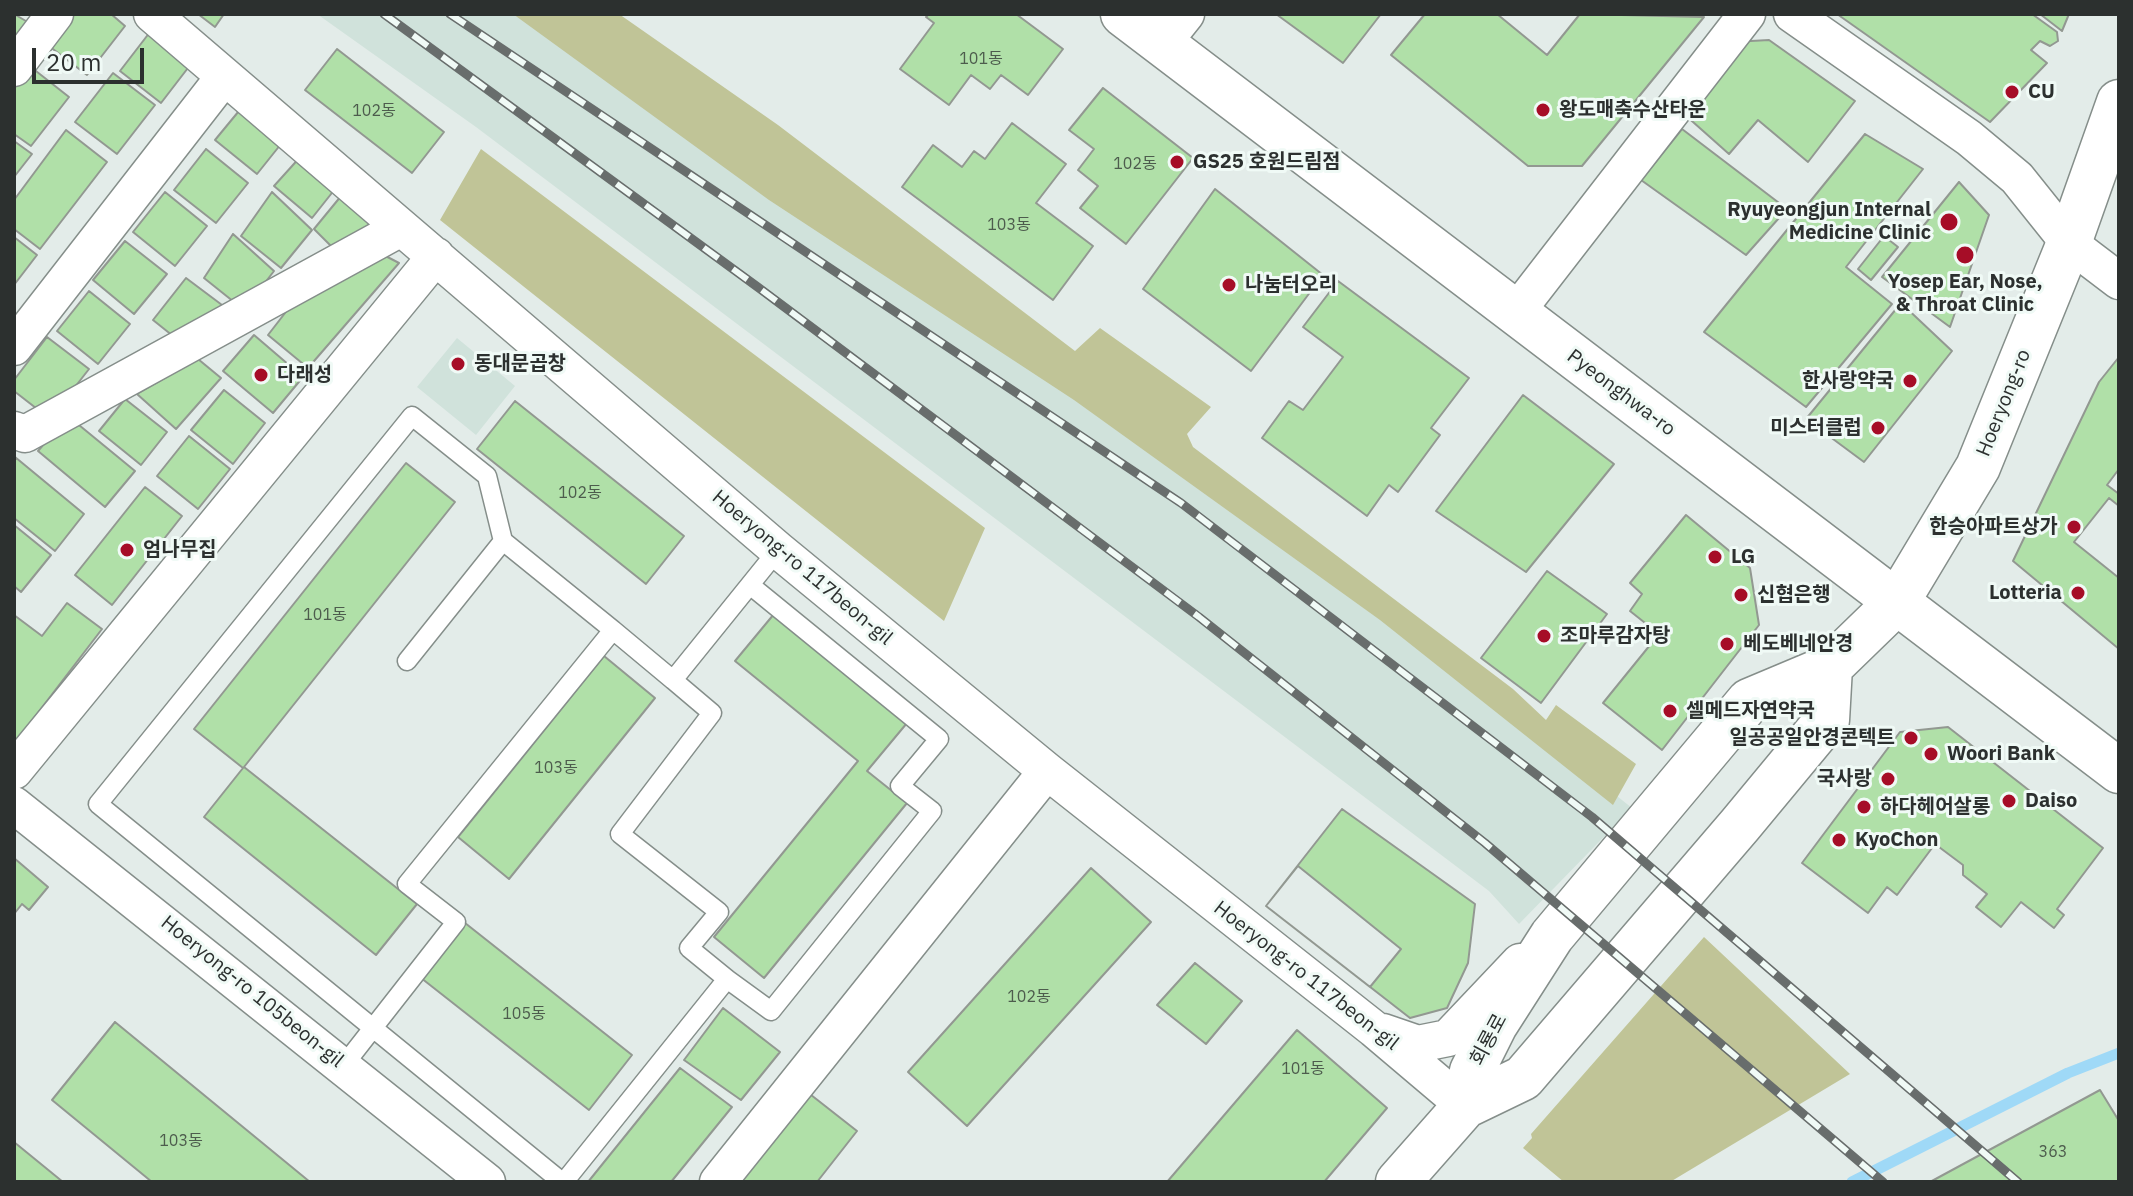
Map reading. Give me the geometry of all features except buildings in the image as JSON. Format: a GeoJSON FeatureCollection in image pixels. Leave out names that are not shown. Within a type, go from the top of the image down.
{"type":"FeatureCollection","features":[{"type":"Feature","properties":{"kind":"street"},"geometry":{"type":"LineString","coordinates":[[14,68],[55,14]]}},
{"type":"Feature","properties":{"kind":"street","name":"Hoeryong-ro 117beon-gil"},"geometry":{"type":"LineString","coordinates":[[152,14],[778,550],[1047,771],[1374,1029],[1465,1106]]}},
{"type":"Feature","properties":{"kind":"street","name":"Pyeonghwa-ro"},"geometry":{"type":"LineString","coordinates":[[1123,14],[1174,29],[1517,311],[2119,771]]}},
{"type":"Feature","properties":{"kind":"street"},"geometry":{"type":"LineString","coordinates":[[1517,311],[1747,14]]}},
{"type":"Feature","properties":{"kind":"street"},"geometry":{"type":"LineString","coordinates":[[1792,14],[1969,138],[2017,178],[2069,243],[2119,281]]}},
{"type":"Feature","properties":{"kind":"street"},"geometry":{"type":"LineString","coordinates":[[14,347],[224,77]]}},
{"type":"Feature","properties":{"kind":"street","name":"Hoeryong-ro"},"geometry":{"type":"LineString","coordinates":[[1897,602],[1978,467],[2069,243],[2119,102]]}},
{"type":"Feature","properties":{"kind":"street"},"geometry":{"type":"LineString","coordinates":[[14,430],[25,434],[401,228]]}},
{"type":"Feature","properties":{"kind":"street"},"geometry":{"type":"LineString","coordinates":[[14,771],[436,256]]}},
{"type":"Feature","properties":{"kind":"street","name":"회룡로"},"geometry":{"type":"LineString","coordinates":[[1465,1106],[1472,1071],[1495,1025],[1552,936],[1749,701],[1830,667],[1897,602]]}},
{"type":"Feature","properties":{"kind":"street","name":"회룡로"},"geometry":{"type":"LineString","coordinates":[[1465,1106],[1523,1078],[1740,825],[1827,720],[1830,667]]}},
{"type":"Feature","properties":{"kind":"street"},"geometry":{"type":"LineString","coordinates":[[718,1182],[1047,771]]}},
{"type":"Feature","properties":{"kind":"street","name":"Hoeryong-ro 105beon-gil"},"geometry":{"type":"LineString","coordinates":[[14,805],[487,1182]]}},
{"type":"Feature","properties":{"kind":"street"},"geometry":{"type":"LineString","coordinates":[[1374,1029],[1418,1044],[1448,1038],[1517,965],[1552,936]]}},
{"type":"Feature","properties":{"kind":"street"},"geometry":{"type":"LineString","coordinates":[[1398,1182],[1465,1106]]}},
{"type":"Feature","properties":{"kind":"lane"},"geometry":{"type":"LineString","coordinates":[[727,979],[563,1182],[372,1030],[98,804],[412,416],[487,476],[503,541],[712,713],[620,834],[719,912],[689,948],[771,1011],[932,811],[900,786],[939,739],[750,585]]}},
{"type":"Feature","properties":{"kind":"lane"},"geometry":{"type":"LineString","coordinates":[[407,661],[503,541]]}},
{"type":"Feature","properties":{"kind":"lane"},"geometry":{"type":"LineString","coordinates":[[673,680],[778,550]]}},
{"type":"Feature","properties":{"kind":"lane"},"geometry":{"type":"LineString","coordinates":[[344,1065],[456,922],[407,884],[613,630]]}},
{"type":"Feature","properties":{"kind":"shaded area"},"geometry":{"type":"Polygon","coordinates":[[[317,14],[601,14],[1265,516],[1632,808],[1519,924],[1489,891],[476,127],[317,14]]]}},
{"type":"Feature","properties":{"kind":"shaded area"},"geometry":{"type":"Polygon","coordinates":[[[457,338],[515,386],[476,435],[417,387],[457,338]]]}},
{"type":"Feature","properties":{"kind":"green space"},"geometry":{"type":"Polygon","coordinates":[[[513,14],[619,14],[778,125],[1075,351],[1100,328],[1211,407],[1187,434],[1193,447],[1513,689],[1546,720],[1556,705],[1636,764],[1613,805],[1380,620],[1074,400],[769,200],[513,14]]]}},
{"type":"Feature","properties":{"kind":"green space"},"geometry":{"type":"Polygon","coordinates":[[[481,149],[985,528],[944,621],[440,220],[481,149]]]}},
{"type":"Feature","properties":{"kind":"green space"},"geometry":{"type":"Polygon","coordinates":[[[1704,937],[1850,1074],[1670,1182],[1564,1182],[1523,1148],[1532,1138],[1531,1134],[1704,937]]]}},
{"type":"Feature","properties":{"kind":"waterway"},"geometry":{"type":"LineString","coordinates":[[1852,1182],[2068,1073],[2119,1053]]}},
{"type":"Feature","properties":{"kind":"railway"},"geometry":{"type":"LineString","coordinates":[[384,14],[759,288],[1199,617],[1485,843],[1883,1182]]}},
{"type":"Feature","properties":{"kind":"railway"},"geometry":{"type":"LineString","coordinates":[[450,14],[1181,503],[1592,817],[2018,1182]]}},
{"type":"Feature","properties":{"kind":"place","name":"CU"},"geometry":{"type":"Point","coordinates":[2012,92]}},
{"type":"Feature","properties":{"kind":"place","name":"왕도매축수산타운"},"geometry":{"type":"Point","coordinates":[1543,110]}},
{"type":"Feature","properties":{"kind":"place","name":"GS25 호원드림점"},"geometry":{"type":"Point","coordinates":[1177,162]}},
{"type":"Feature","properties":{"kind":"place","name":"Ryuyeongjun Internal Medicine Clinic"},"geometry":{"type":"Point","coordinates":[1949,222]}},
{"type":"Feature","properties":{"kind":"place","name":"Yosep Ear, Nose, & Throat Clinic"},"geometry":{"type":"Point","coordinates":[1965,255]}},
{"type":"Feature","properties":{"kind":"place","name":"나눔터오리"},"geometry":{"type":"Point","coordinates":[1229,285]}},
{"type":"Feature","properties":{"kind":"place","name":"동대문곱창"},"geometry":{"type":"Point","coordinates":[458,364]}},
{"type":"Feature","properties":{"kind":"place","name":"다래성"},"geometry":{"type":"Point","coordinates":[261,375]}},
{"type":"Feature","properties":{"kind":"place","name":"한사랑약국"},"geometry":{"type":"Point","coordinates":[1910,381]}},
{"type":"Feature","properties":{"kind":"place","name":"미스터클럽"},"geometry":{"type":"Point","coordinates":[1878,428]}},
{"type":"Feature","properties":{"kind":"place","name":"한승아파트상가"},"geometry":{"type":"Point","coordinates":[2074,527]}},
{"type":"Feature","properties":{"kind":"place","name":"엄나무집"},"geometry":{"type":"Point","coordinates":[127,550]}},
{"type":"Feature","properties":{"kind":"place","name":"LG"},"geometry":{"type":"Point","coordinates":[1715,557]}},
{"type":"Feature","properties":{"kind":"place","name":"Lotteria"},"geometry":{"type":"Point","coordinates":[2078,593]}},
{"type":"Feature","properties":{"kind":"place","name":"신협은행"},"geometry":{"type":"Point","coordinates":[1741,595]}},
{"type":"Feature","properties":{"kind":"place","name":"조마루감자탕"},"geometry":{"type":"Point","coordinates":[1544,636]}},
{"type":"Feature","properties":{"kind":"place","name":"베도베네안경"},"geometry":{"type":"Point","coordinates":[1727,644]}},
{"type":"Feature","properties":{"kind":"place","name":"셀메드자연약국"},"geometry":{"type":"Point","coordinates":[1670,711]}},
{"type":"Feature","properties":{"kind":"place","name":"일공공일안경콘텍트"},"geometry":{"type":"Point","coordinates":[1911,738]}},
{"type":"Feature","properties":{"kind":"place","name":"Woori Bank"},"geometry":{"type":"Point","coordinates":[1931,754]}},
{"type":"Feature","properties":{"kind":"place","name":"국사랑"},"geometry":{"type":"Point","coordinates":[1888,779]}},
{"type":"Feature","properties":{"kind":"place","name":"Daiso"},"geometry":{"type":"Point","coordinates":[2009,801]}},
{"type":"Feature","properties":{"kind":"place","name":"하다헤어살롱"},"geometry":{"type":"Point","coordinates":[1864,807]}},
{"type":"Feature","properties":{"kind":"place","name":"KyoChon"},"geometry":{"type":"Point","coordinates":[1839,840]}}]}
